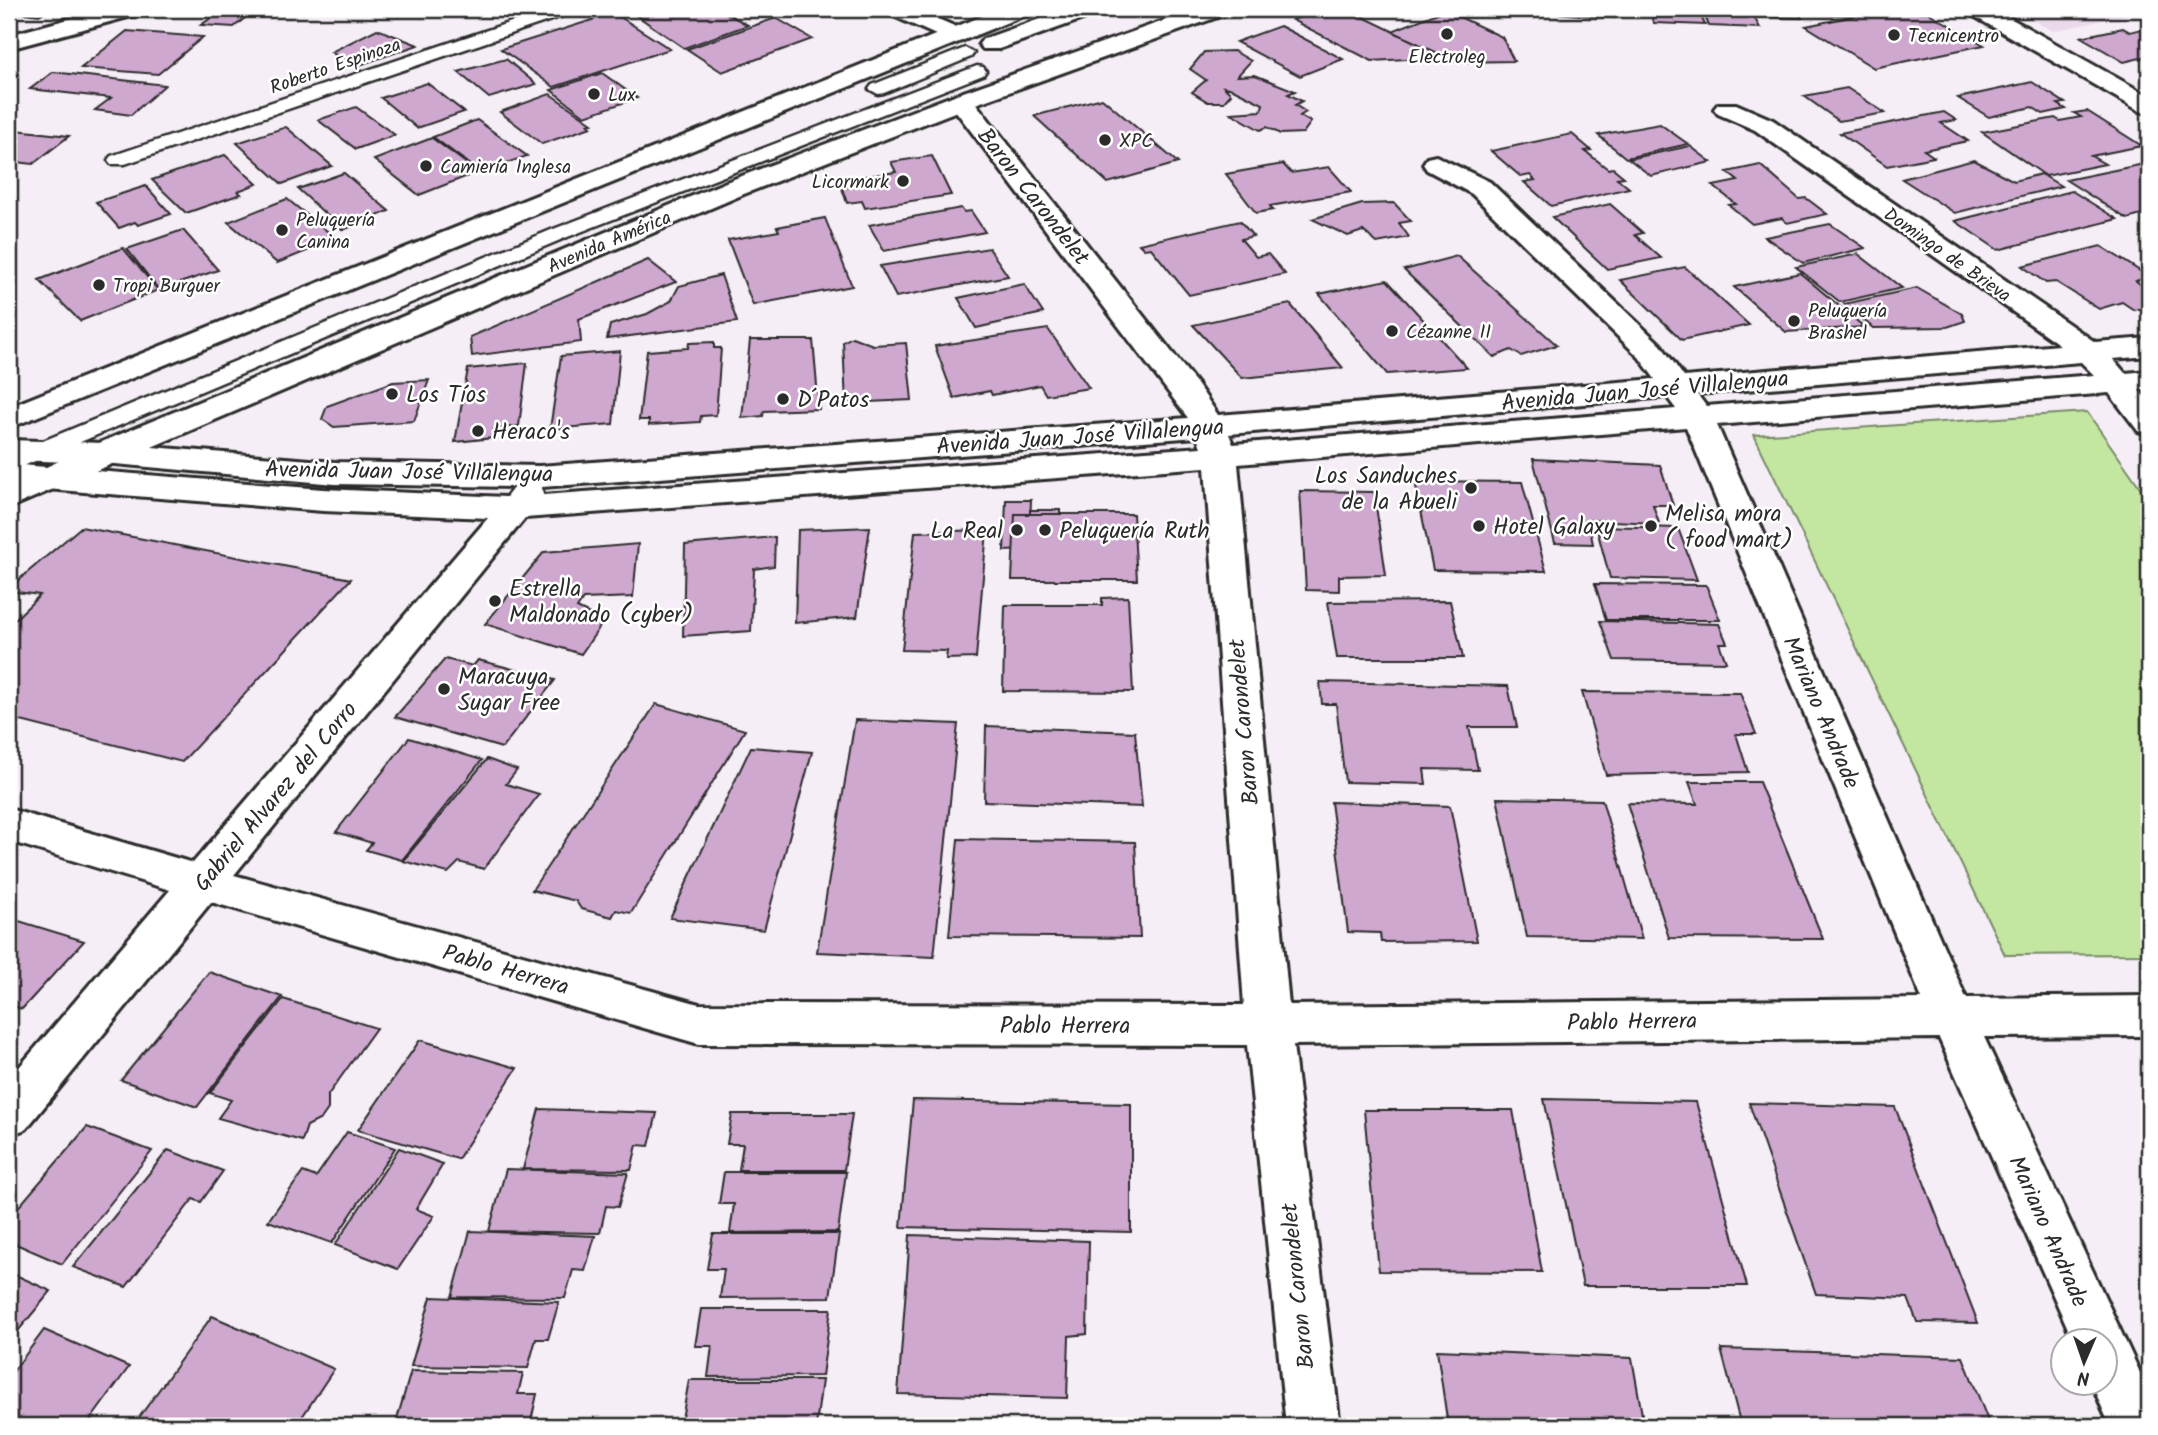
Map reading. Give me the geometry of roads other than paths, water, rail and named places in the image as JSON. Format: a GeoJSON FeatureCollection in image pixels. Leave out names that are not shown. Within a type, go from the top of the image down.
{"type":"FeatureCollection","features":[{"type":"Feature","properties":{"kind":"street"},"geometry":{"type":"LineString","coordinates":[[9,42],[131,9]]}},
{"type":"Feature","properties":{"kind":"street"},"geometry":{"type":"LineString","coordinates":[[897,9],[964,65]]}},
{"type":"Feature","properties":{"kind":"street","name":"Avenida América"},"geometry":{"type":"LineString","coordinates":[[964,65],[1020,9]]}},
{"type":"Feature","properties":{"kind":"street","name":"Avenida América"},"geometry":{"type":"LineString","coordinates":[[964,65],[1218,9]]}},
{"type":"Feature","properties":{"kind":"street"},"geometry":{"type":"LineString","coordinates":[[1978,9],[2149,106]]}},
{"type":"Feature","properties":{"kind":"street","name":"Avenida América"},"geometry":{"type":"LineString","coordinates":[[9,497],[47,464],[104,453],[735,188],[964,65],[1098,16]]}},
{"type":"Feature","properties":{"kind":"street"},"geometry":{"type":"LineString","coordinates":[[9,418],[667,153],[964,65]]}},
{"type":"Feature","properties":{"kind":"street"},"geometry":{"type":"LineString","coordinates":[[735,188],[964,65]]}},
{"type":"Feature","properties":{"kind":"street","name":"Baron Carondelet"},"geometry":{"type":"LineString","coordinates":[[964,65],[1186,391],[1215,441],[1268,1025],[1313,1426]]}},
{"type":"Feature","properties":{"kind":"street","name":"Domingo de Brieva"},"geometry":{"type":"LineString","coordinates":[[1727,109],[1764,125],[2133,381],[2149,424]]}},
{"type":"Feature","properties":{"kind":"street","name":"Mariano Andrade"},"geometry":{"type":"LineString","coordinates":[[1436,164],[1481,188],[1650,351],[1687,402],[1952,1017],[2093,1326]]}},
{"type":"Feature","properties":{"kind":"street","name":"Avenida Juan José Villalengua"},"geometry":{"type":"LineString","coordinates":[[1687,402],[2089,352],[2149,347]]}},
{"type":"Feature","properties":{"kind":"street","name":"Avenida Juan José Villalengua"},"geometry":{"type":"LineString","coordinates":[[9,449],[47,464],[323,500],[527,492],[1215,441],[1687,402],[2133,381]]}},
{"type":"Feature","properties":{"kind":"street","name":"Avenida Juan José Villalengua"},"geometry":{"type":"LineString","coordinates":[[104,453],[527,492]]}},
{"type":"Feature","properties":{"kind":"street","name":"Avenida Juan José Villalengua"},"geometry":{"type":"LineString","coordinates":[[9,474],[47,464]]}},
{"type":"Feature","properties":{"kind":"street","name":"Gabriel Alvarez del Corro"},"geometry":{"type":"LineString","coordinates":[[9,1114],[527,492]]}},
{"type":"Feature","properties":{"kind":"street","name":"Pablo Herrera"},"geometry":{"type":"LineString","coordinates":[[9,825],[699,1024],[1268,1025],[2149,1016]]}},
{"type":"Feature","properties":{"kind":"street"},"geometry":{"type":"LineString","coordinates":[[2120,1389],[2137,1426]]}},
{"type":"Feature","properties":{"kind":"lane","name":"Roberto Espinoza"},"geometry":{"type":"LineString","coordinates":[[118,160],[566,9]]}},
{"type":"Feature","properties":{"kind":"lane","name":"Avenida América"},"geometry":{"type":"LineString","coordinates":[[9,449],[964,65]]}},
{"type":"Feature","properties":{"kind":"lane","name":"Avenida América"},"geometry":{"type":"LineString","coordinates":[[9,464],[47,464],[558,234],[964,65]]}},
{"type":"Feature","properties":{"kind":"place","name":"Electroleg"},"geometry":{"type":"Point","coordinates":[1447,34]}},
{"type":"Feature","properties":{"kind":"place","name":"Tecnicentro"},"geometry":{"type":"Point","coordinates":[1894,35]}},
{"type":"Feature","properties":{"kind":"place","name":"Lux"},"geometry":{"type":"Point","coordinates":[594,94]}},
{"type":"Feature","properties":{"kind":"place","name":"XPC"},"geometry":{"type":"Point","coordinates":[1105,140]}},
{"type":"Feature","properties":{"kind":"place","name":"Camiería Inglesa"},"geometry":{"type":"Point","coordinates":[426,166]}},
{"type":"Feature","properties":{"kind":"place","name":"Licormark"},"geometry":{"type":"Point","coordinates":[903,181]}},
{"type":"Feature","properties":{"kind":"place","name":"Peluquería Canina"},"geometry":{"type":"Point","coordinates":[282,230]}},
{"type":"Feature","properties":{"kind":"place","name":"Tropi Burguer"},"geometry":{"type":"Point","coordinates":[99,285]}},
{"type":"Feature","properties":{"kind":"place","name":"Peluquería Brashel"},"geometry":{"type":"Point","coordinates":[1794,321]}},
{"type":"Feature","properties":{"kind":"place","name":"Cézanne II"},"geometry":{"type":"Point","coordinates":[1392,331]}},
{"type":"Feature","properties":{"kind":"place","name":"Los Tíos"},"geometry":{"type":"Point","coordinates":[392,394]}},
{"type":"Feature","properties":{"kind":"place","name":"D´Patos"},"geometry":{"type":"Point","coordinates":[783,399]}},
{"type":"Feature","properties":{"kind":"place","name":"Heraco's"},"geometry":{"type":"Point","coordinates":[478,431]}},
{"type":"Feature","properties":{"kind":"place","name":"Los Sanduches de la Abueli"},"geometry":{"type":"Point","coordinates":[1471,488]}},
{"type":"Feature","properties":{"kind":"place","name":"Hotel Galaxy"},"geometry":{"type":"Point","coordinates":[1479,526]}},
{"type":"Feature","properties":{"kind":"place","name":"Melisa mora ( food mart)"},"geometry":{"type":"Point","coordinates":[1651,526]}},
{"type":"Feature","properties":{"kind":"place","name":"La Real"},"geometry":{"type":"Point","coordinates":[1017,530]}},
{"type":"Feature","properties":{"kind":"place","name":"Peluquería Ruth"},"geometry":{"type":"Point","coordinates":[1045,530]}},
{"type":"Feature","properties":{"kind":"place","name":"Estrella Maldonado (cyber)"},"geometry":{"type":"Point","coordinates":[495,601]}},
{"type":"Feature","properties":{"kind":"place","name":"Maracuya Sugar Free"},"geometry":{"type":"Point","coordinates":[444,689]}}]}
